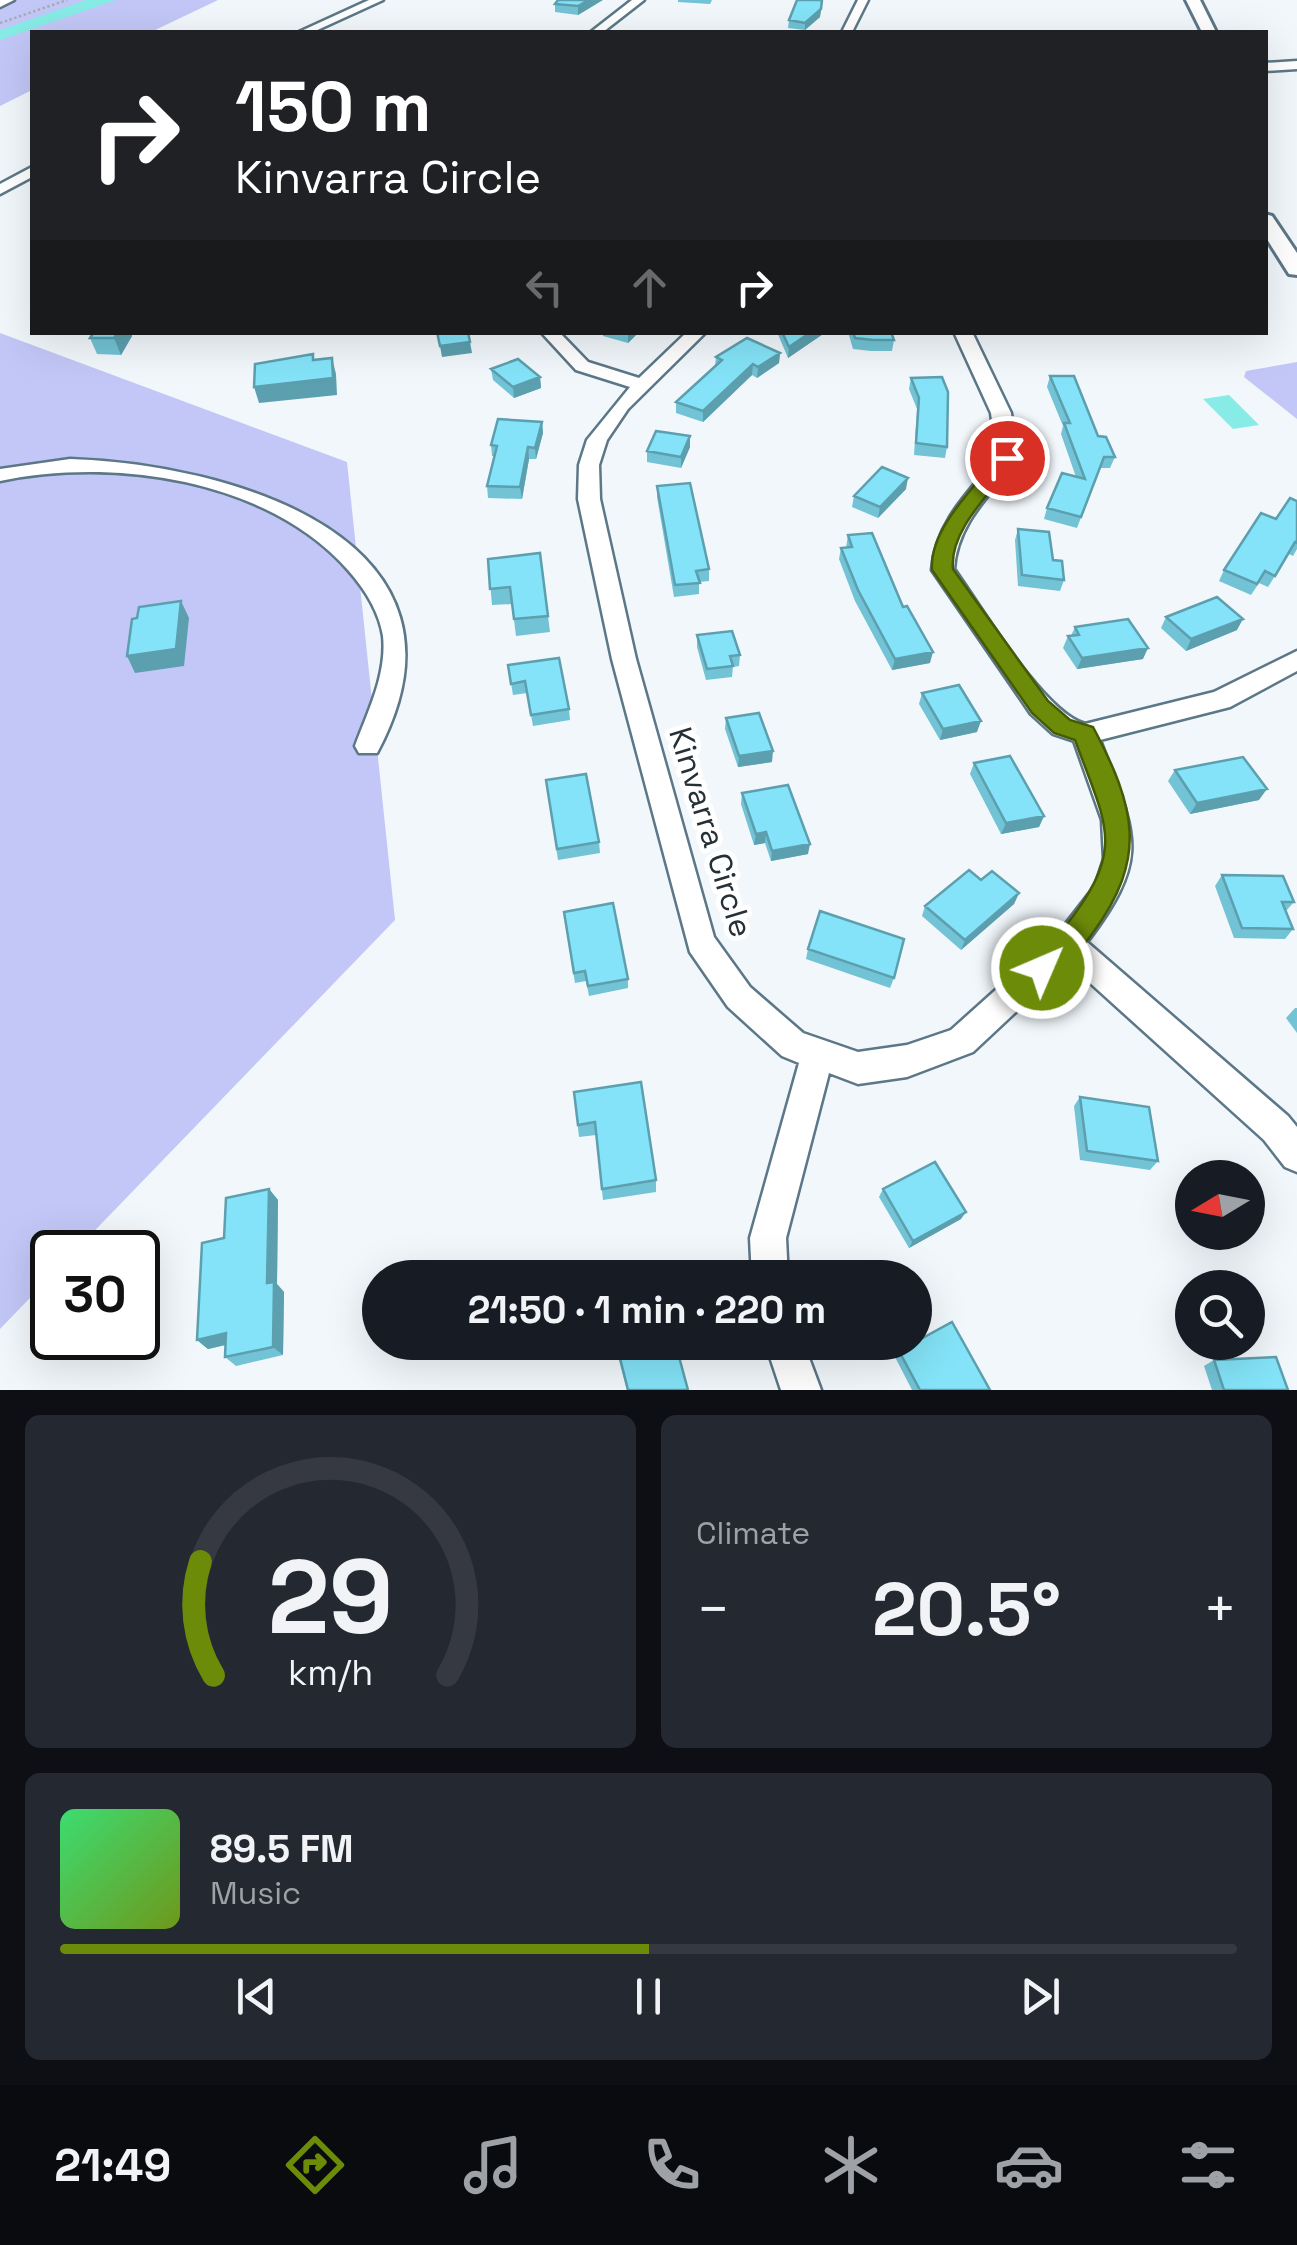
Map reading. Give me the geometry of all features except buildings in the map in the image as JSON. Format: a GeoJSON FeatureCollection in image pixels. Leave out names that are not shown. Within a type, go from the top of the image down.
{"type":"FeatureCollection","features":[{"type":"Feature","properties":{"kind":"street"},"geometry":{"type":"LineString","coordinates":[[310,30],[378,0]]}},
{"type":"Feature","properties":{"kind":"street"},"geometry":{"type":"LineString","coordinates":[[599,30],[638,0]]}},
{"type":"Feature","properties":{"kind":"street"},"geometry":{"type":"LineString","coordinates":[[848,30],[863,0]]}},
{"type":"Feature","properties":{"kind":"street"},"geometry":{"type":"LineString","coordinates":[[1193,0],[1208,30]]}},
{"type":"Feature","properties":{"kind":"street"},"geometry":{"type":"LineString","coordinates":[[1268,67],[1297,65]]}},
{"type":"Feature","properties":{"kind":"street"},"geometry":{"type":"LineString","coordinates":[[0,190],[30,172]]}},
{"type":"Feature","properties":{"kind":"street"},"geometry":{"type":"LineString","coordinates":[[1268,224],[1297,268]]}},
{"type":"Feature","properties":{"kind":"street"},"geometry":{"type":"LineString","coordinates":[[551,335],[582,366],[641,384]]}},
{"type":"Feature","properties":{"kind":"street","name":"Kinvarra Circle"},"geometry":{"type":"LineString","coordinates":[[695,335],[641,384],[598,440],[589,465],[590,499],[624,659],[701,943],[739,997],[793,1045],[858,1068],[906,1061],[962,1040],[1068,944],[1108,892],[1118,859],[1116,820],[1085,734]]}},
{"type":"Feature","properties":{"kind":"street"},"geometry":{"type":"LineString","coordinates":[[964,335],[1001,413],[1007,458],[958,521],[941,554],[942,570],[1040,707],[1062,727],[1085,734],[1221,700],[1296,661]]}},
{"type":"Feature","properties":{"kind":"street"},"geometry":{"type":"LineString","coordinates":[[0,475],[88,466],[182,477],[293,514],[366,575],[390,617],[397,662],[368,746]]}},
{"type":"Feature","properties":{"kind":"street"},"geometry":{"type":"LineString","coordinates":[[1068,944],[1276,1128],[1297,1155]]}},
{"type":"Feature","properties":{"kind":"street"},"geometry":{"type":"LineString","coordinates":[[769,1260],[768,1238],[818,1054]]}},
{"type":"Feature","properties":{"kind":"street"},"geometry":{"type":"LineString","coordinates":[[791,1360],[802,1390]]}},
{"type":"Feature","properties":{"kind":"path"},"geometry":{"type":"LineString","coordinates":[[0,22],[68,0]]}},
{"type":"Feature","properties":{"kind":"shaded area"},"geometry":{"type":"Polygon","coordinates":[[[0,0],[218,0],[155,30],[30,30],[30,91],[0,106],[0,0]]]}},
{"type":"Feature","properties":{"kind":"shaded area"},"geometry":{"type":"Polygon","coordinates":[[[86,0],[116,0],[0,40],[0,30],[86,0]]]}},
{"type":"Feature","properties":{"kind":"shaded area"},"geometry":{"type":"Polygon","coordinates":[[[0,333],[347,462],[395,920],[95,1230],[30,1230],[30,1298],[0,1329],[0,333]]]}},
{"type":"Feature","properties":{"kind":"shaded area"},"geometry":{"type":"Polygon","coordinates":[[[1297,362],[1297,419],[1244,377],[1246,371],[1297,362]]]}},
{"type":"Feature","properties":{"kind":"shaded area"},"geometry":{"type":"Polygon","coordinates":[[[1229,395],[1259,425],[1233,429],[1203,399],[1229,395]]]}},
{"type":"Feature","properties":{"kind":"route"},"geometry":{"type":"LineString","coordinates":[[1007,458],[958,521],[941,554],[942,570],[1040,707],[1062,727],[1085,734],[1116,820],[1118,859],[1108,892],[1068,944],[1042,968]]}}]}
